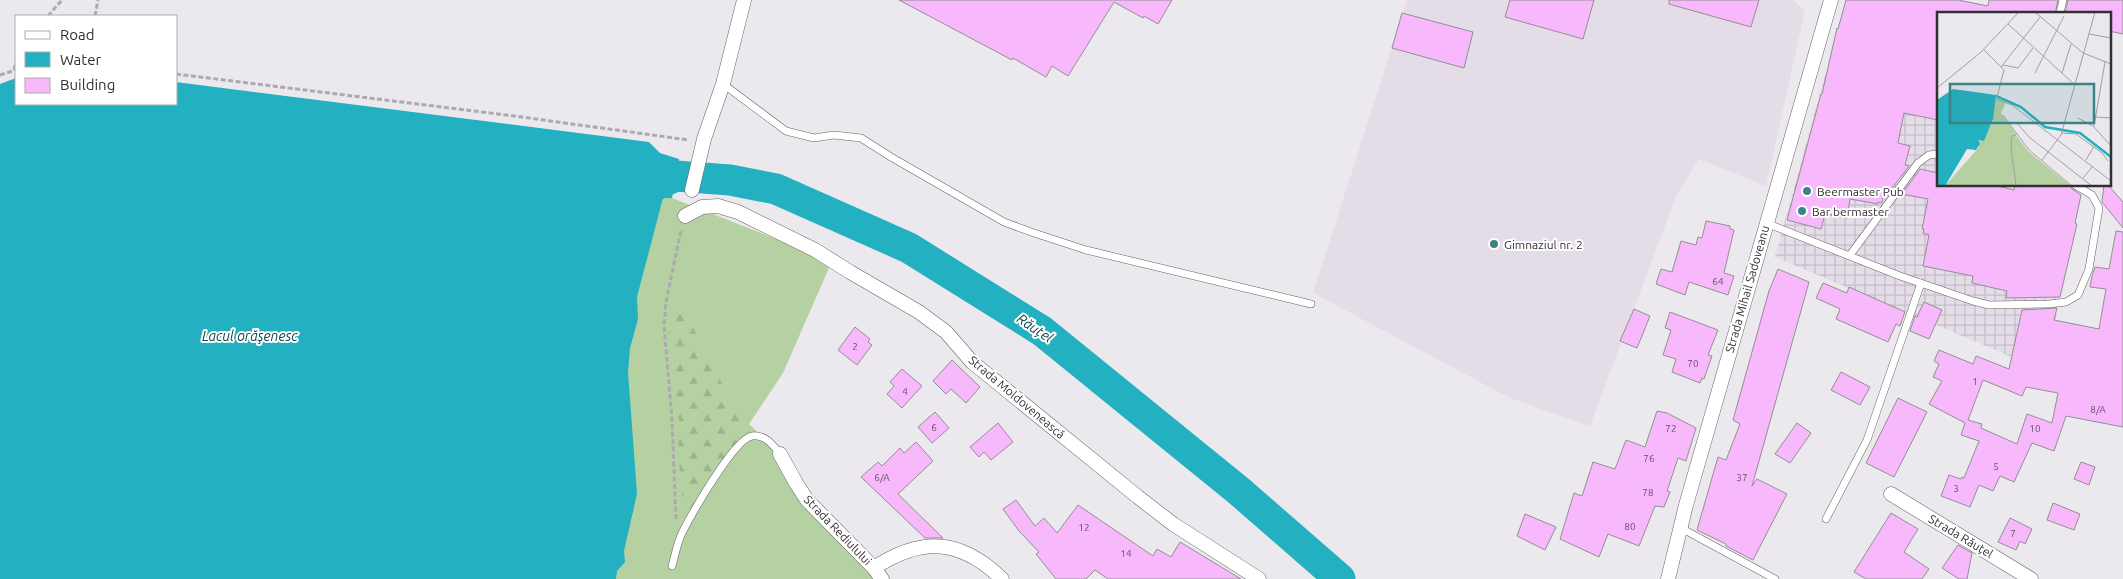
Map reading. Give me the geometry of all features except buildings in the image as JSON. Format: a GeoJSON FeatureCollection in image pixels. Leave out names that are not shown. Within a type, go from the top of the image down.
{"type":"FeatureCollection","features":[{"type":"Feature","properties":{"kind":"street"},"geometry":{"type":"LineString","coordinates":[[692,190],[703,142],[724,84],[744,0]]}},
{"type":"Feature","properties":{"kind":"street","name":"Strada Mihail Sadoveanu"},"geometry":{"type":"LineString","coordinates":[[1668,579],[1680,528],[1829,1]]}},
{"type":"Feature","properties":{"kind":"street","name":"Strada Moldovenească"},"geometry":{"type":"LineString","coordinates":[[685,216],[702,207],[710,206],[718,206],[738,212],[815,250],[919,312],[946,332],[972,362],[1152,508],[1173,524],[1259,579]]}},
{"type":"Feature","properties":{"kind":"street","name":"Strada Rediulului"},"geometry":{"type":"LineString","coordinates":[[780,454],[807,500],[878,574]]}},
{"type":"Feature","properties":{"kind":"street","name":"Strada Răuțel"},"geometry":{"type":"LineString","coordinates":[[1891,494],[2031,579]]}},
{"type":"Feature","properties":{"kind":"street"},"geometry":{"type":"LineString","coordinates":[[878,574],[893,556],[912,548],[921,546],[948,547],[970,556],[1002,579]]}},
{"type":"Feature","properties":{"kind":"lane"},"geometry":{"type":"LineString","coordinates":[[724,84],[786,131],[814,138],[834,135],[861,138],[891,158],[1004,222],[1086,250],[1311,304]]}},
{"type":"Feature","properties":{"kind":"lane"},"geometry":{"type":"LineString","coordinates":[[1850,255],[1918,163],[1928,155],[1937,154]]}},
{"type":"Feature","properties":{"kind":"lane"},"geometry":{"type":"LineString","coordinates":[[1766,223],[1921,284],[1972,301],[1989,305],[2050,304],[2066,302],[2078,295],[2089,269],[2099,208],[2092,195],[2077,186]]}},
{"type":"Feature","properties":{"kind":"lane"},"geometry":{"type":"LineString","coordinates":[[1826,519],[1866,440],[1921,284]]}},
{"type":"Feature","properties":{"kind":"lane"},"geometry":{"type":"LineString","coordinates":[[672,566],[682,533],[725,461],[743,440],[750,436],[764,438],[780,454]]}},
{"type":"Feature","properties":{"kind":"lane"},"geometry":{"type":"LineString","coordinates":[[1680,528],[1775,579]]}},
{"type":"Feature","properties":{"kind":"path"},"geometry":{"type":"LineString","coordinates":[[49,15],[62,0]]}},
{"type":"Feature","properties":{"kind":"path"},"geometry":{"type":"LineString","coordinates":[[96,15],[98,0]]}},
{"type":"Feature","properties":{"kind":"path"},"geometry":{"type":"LineString","coordinates":[[0,75],[15,70]]}},
{"type":"Feature","properties":{"kind":"path"},"geometry":{"type":"LineString","coordinates":[[178,74],[514,116],[703,142]]}},
{"type":"Feature","properties":{"kind":"path"},"geometry":{"type":"LineString","coordinates":[[676,525],[672,420],[664,325],[673,262],[685,216]]}},
{"type":"Feature","properties":{"kind":"shaded area","name":"Gimnaziul nr. 2"},"geometry":{"type":"Polygon","coordinates":[[[1407,0],[1793,0],[1805,11],[1766,186],[1699,159],[1677,194],[1590,426],[1510,398],[1313,293],[1407,0]]]}},
{"type":"Feature","properties":{"kind":"shaded area"},"geometry":{"type":"Polygon","coordinates":[[[1825,75],[1937,102],[1937,186],[2083,186],[2045,371],[1775,257],[1825,75]]]}},
{"type":"Feature","properties":{"kind":"green space"},"geometry":{"type":"Polygon","coordinates":[[[663,198],[672,198],[832,261],[783,373],[749,424],[780,454],[801,487],[882,579],[607,579],[620,353],[663,198]]]}},
{"type":"Feature","properties":{"kind":"green space"},"geometry":{"type":"Polygon","coordinates":[[[673,295],[696,333],[698,342],[710,358],[718,377],[749,424],[685,522],[678,453],[679,420],[671,366],[668,316],[673,295]]]}},
{"type":"Feature","properties":{"kind":"water","name":"Lacul orăşenesc"},"geometry":{"type":"Polygon","coordinates":[[[15,78],[15,105],[178,105],[178,82],[649,142],[660,153],[679,159],[672,198],[663,198],[637,297],[638,319],[630,348],[628,372],[637,494],[624,551],[625,562],[617,571],[616,579],[0,579],[0,84],[15,78]]]}},
{"type":"Feature","properties":{"kind":"waterway","name":"Răuțel"},"geometry":{"type":"LineString","coordinates":[[637,194],[676,176],[730,180],[776,189],[909,248],[1042,331],[1239,491],[1340,579]]}},
{"type":"Feature","properties":{"kind":"place","name":"Beermaster Pub"},"geometry":{"type":"Point","coordinates":[1807,191]}},
{"type":"Feature","properties":{"kind":"place","name":"Bar bermaster"},"geometry":{"type":"Point","coordinates":[1802,211]}},
{"type":"Feature","properties":{"kind":"place","name":"Gimnaziul nr. 2"},"geometry":{"type":"Point","coordinates":[1494,244]}}]}
